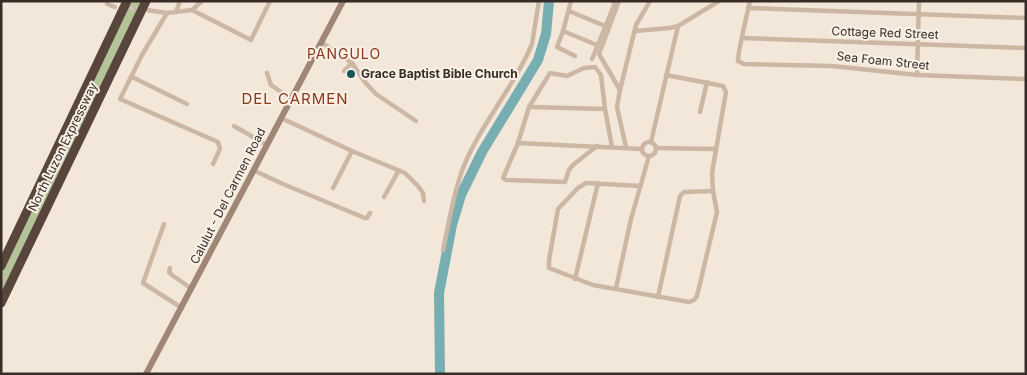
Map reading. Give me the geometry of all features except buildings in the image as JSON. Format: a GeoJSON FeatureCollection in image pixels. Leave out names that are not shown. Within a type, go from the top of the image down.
{"type":"FeatureCollection","features":[{"type":"Feature","properties":{"kind":"highway","name":"North Luzon Expressway"},"geometry":{"type":"LineString","coordinates":[[1,266],[127,1]]}},
{"type":"Feature","properties":{"kind":"highway","name":"North Luzon Expressway"},"geometry":{"type":"LineString","coordinates":[[1,303],[146,6]]}},
{"type":"Feature","properties":{"kind":"main road","name":"Calulut - Del Carmen Road"},"geometry":{"type":"LineString","coordinates":[[146,374],[343,1]]}},
{"type":"Feature","properties":{"kind":"street"},"geometry":{"type":"LineString","coordinates":[[108,1],[107,4],[115,7]]}},
{"type":"Feature","properties":{"kind":"street"},"geometry":{"type":"LineString","coordinates":[[176,12],[180,1]]}},
{"type":"Feature","properties":{"kind":"street"},"geometry":{"type":"LineString","coordinates":[[192,10],[202,1]]}},
{"type":"Feature","properties":{"kind":"street"},"geometry":{"type":"LineString","coordinates":[[146,6],[167,13],[192,10],[251,40],[270,1]]}},
{"type":"Feature","properties":{"kind":"street"},"geometry":{"type":"LineString","coordinates":[[443,250],[455,192],[464,168],[473,148],[528,55],[532,44],[539,1]]}},
{"type":"Feature","properties":{"kind":"street"},"geometry":{"type":"LineString","coordinates":[[571,1],[557,47],[575,56]]}},
{"type":"Feature","properties":{"kind":"street"},"geometry":{"type":"LineString","coordinates":[[592,59],[615,3],[612,1]]}},
{"type":"Feature","properties":{"kind":"street"},"geometry":{"type":"LineString","coordinates":[[618,1],[599,54],[620,90]]}},
{"type":"Feature","properties":{"kind":"street"},"geometry":{"type":"LineString","coordinates":[[626,147],[618,112],[620,90],[636,25],[650,1]]}},
{"type":"Feature","properties":{"kind":"street"},"geometry":{"type":"LineString","coordinates":[[635,31],[678,26],[719,1]]}},
{"type":"Feature","properties":{"kind":"street"},"geometry":{"type":"LineString","coordinates":[[743,38],[750,1]]}},
{"type":"Feature","properties":{"kind":"street"},"geometry":{"type":"LineString","coordinates":[[917,75],[919,1]]}},
{"type":"Feature","properties":{"kind":"street"},"geometry":{"type":"LineString","coordinates":[[748,8],[1026,18]]}},
{"type":"Feature","properties":{"kind":"street"},"geometry":{"type":"LineString","coordinates":[[569,11],[605,26]]}},
{"type":"Feature","properties":{"kind":"street"},"geometry":{"type":"LineString","coordinates":[[167,13],[142,55],[120,99],[218,142],[220,149],[213,164]]}},
{"type":"Feature","properties":{"kind":"street"},"geometry":{"type":"LineString","coordinates":[[651,142],[678,26]]}},
{"type":"Feature","properties":{"kind":"street"},"geometry":{"type":"LineString","coordinates":[[563,31],[598,45]]}},
{"type":"Feature","properties":{"kind":"street","name":"Cottage Red Street"},"geometry":{"type":"LineString","coordinates":[[743,38],[1026,48]]}},
{"type":"Feature","properties":{"kind":"street","name":"Sea Foam Street"},"geometry":{"type":"LineString","coordinates":[[743,38],[738,61],[744,64],[832,66],[917,75],[1026,79]]}},
{"type":"Feature","properties":{"kind":"street"},"geometry":{"type":"LineString","coordinates":[[321,42],[352,63],[376,94],[416,120]]}},
{"type":"Feature","properties":{"kind":"street"},"geometry":{"type":"LineString","coordinates":[[344,71],[352,63]]}},
{"type":"Feature","properties":{"kind":"street"},"geometry":{"type":"LineString","coordinates":[[597,146],[569,170],[565,182],[505,180],[503,178],[503,174],[518,143],[529,107],[550,74],[566,76],[584,68],[595,67],[601,74],[612,147]]}},
{"type":"Feature","properties":{"kind":"street"},"geometry":{"type":"LineString","coordinates":[[267,73],[270,85],[291,99]]}},
{"type":"Feature","properties":{"kind":"street"},"geometry":{"type":"LineString","coordinates":[[640,186],[586,183],[578,188],[558,209],[549,268],[593,285],[689,302],[694,300],[697,296],[717,212],[712,173],[725,89],[723,86],[707,82],[666,75]]}},
{"type":"Feature","properties":{"kind":"street"},"geometry":{"type":"LineString","coordinates":[[132,77],[187,104]]}},
{"type":"Feature","properties":{"kind":"street"},"geometry":{"type":"LineString","coordinates":[[700,112],[707,82]]}},
{"type":"Feature","properties":{"kind":"street"},"geometry":{"type":"LineString","coordinates":[[529,107],[605,109]]}},
{"type":"Feature","properties":{"kind":"street"},"geometry":{"type":"LineString","coordinates":[[281,118],[352,151],[399,170],[414,180],[423,193],[424,201]]}},
{"type":"Feature","properties":{"kind":"street"},"geometry":{"type":"LineString","coordinates":[[234,126],[267,145]]}},
{"type":"Feature","properties":{"kind":"street"},"geometry":{"type":"LineString","coordinates":[[642,149],[646,142],[655,144],[655,153],[648,156]]}},
{"type":"Feature","properties":{"kind":"street"},"geometry":{"type":"LineString","coordinates":[[518,143],[626,147],[642,149],[648,156]]}},
{"type":"Feature","properties":{"kind":"street"},"geometry":{"type":"LineString","coordinates":[[656,148],[715,149]]}},
{"type":"Feature","properties":{"kind":"street"},"geometry":{"type":"LineString","coordinates":[[333,188],[352,151]]}},
{"type":"Feature","properties":{"kind":"street"},"geometry":{"type":"LineString","coordinates":[[616,288],[631,219],[648,156]]}},
{"type":"Feature","properties":{"kind":"street"},"geometry":{"type":"LineString","coordinates":[[253,170],[366,219],[370,212]]}},
{"type":"Feature","properties":{"kind":"street"},"geometry":{"type":"LineString","coordinates":[[384,197],[399,170]]}},
{"type":"Feature","properties":{"kind":"street"},"geometry":{"type":"LineString","coordinates":[[575,279],[598,183]]}},
{"type":"Feature","properties":{"kind":"street"},"geometry":{"type":"LineString","coordinates":[[658,297],[680,196],[684,192],[713,191]]}},
{"type":"Feature","properties":{"kind":"street"},"geometry":{"type":"LineString","coordinates":[[164,224],[143,283],[182,308]]}},
{"type":"Feature","properties":{"kind":"street"},"geometry":{"type":"LineString","coordinates":[[170,268],[169,272],[172,275],[192,289]]}},
{"type":"Feature","properties":{"kind":"green space"},"geometry":{"type":"Polygon","coordinates":[[[130,1],[142,1],[1,295],[1,273],[130,1]]]}},
{"type":"Feature","properties":{"kind":"waterway"},"geometry":{"type":"LineString","coordinates":[[440,374],[439,293],[452,225],[461,195],[482,152],[538,60],[546,34],[549,1]]}},
{"type":"Feature","properties":{"kind":"tunnel"},"geometry":{"type":"LineString","coordinates":[[123,8],[143,10]]}},
{"type":"Feature","properties":{"kind":"place","name":"Grace Baptist Bible Church"},"geometry":{"type":"Point","coordinates":[351,74]}},
{"type":"Feature","properties":{"kind":"district","name":"PANGULO"},"geometry":{"type":"Point","coordinates":[344,54]}},
{"type":"Feature","properties":{"kind":"district","name":"DEL CARMEN"},"geometry":{"type":"Point","coordinates":[295,99]}}]}
